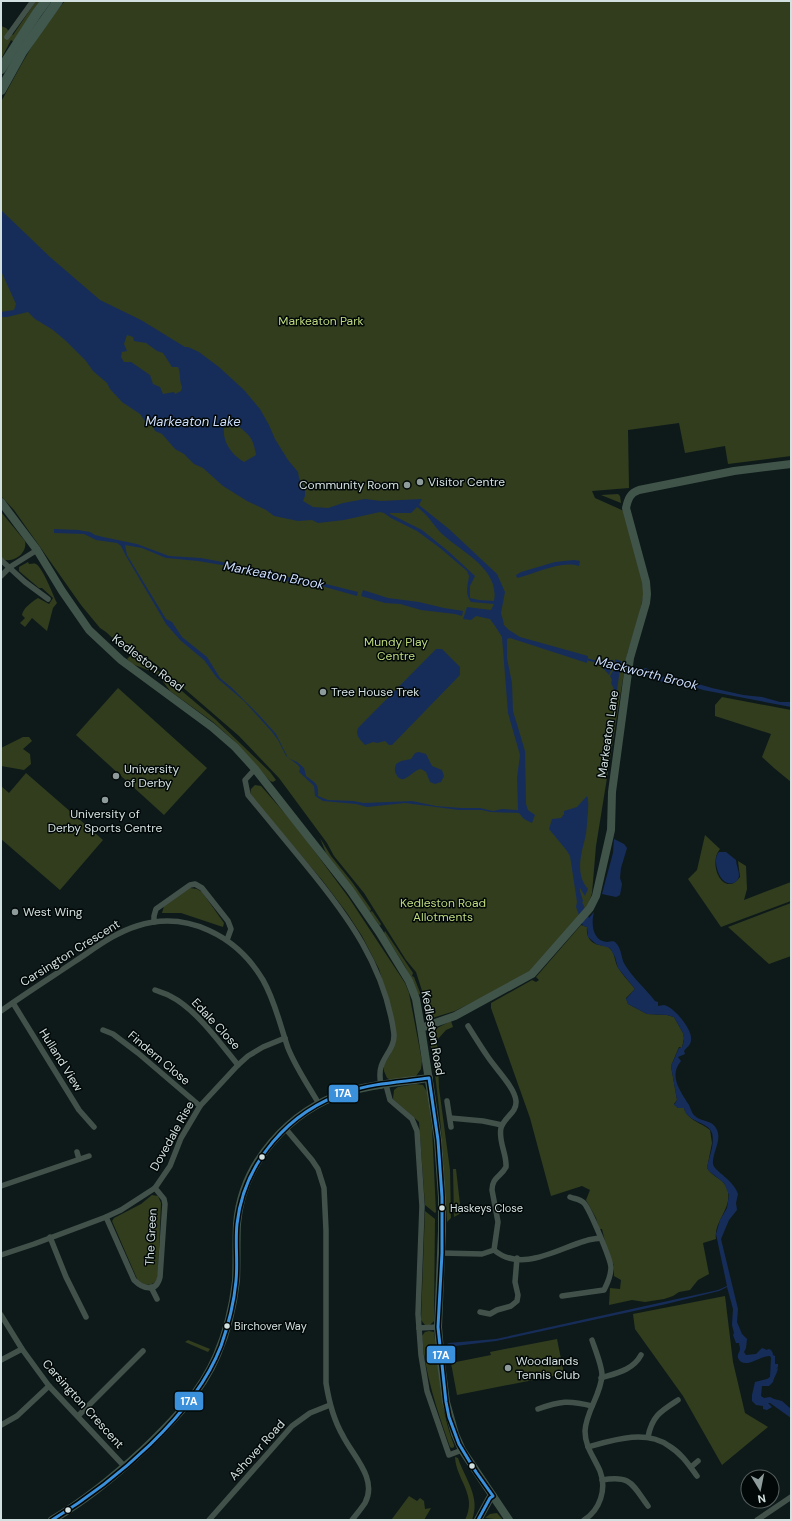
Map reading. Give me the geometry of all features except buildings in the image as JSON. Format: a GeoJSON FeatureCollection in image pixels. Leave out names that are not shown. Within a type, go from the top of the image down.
{"type":"FeatureCollection","features":[{"type":"Feature","properties":{"kind":"highway"},"geometry":{"type":"LineString","coordinates":[[1,69],[46,1]]}},
{"type":"Feature","properties":{"kind":"highway"},"geometry":{"type":"LineString","coordinates":[[1,90],[22,52],[58,1]]}},
{"type":"Feature","properties":{"kind":"street"},"geometry":{"type":"LineString","coordinates":[[7,37],[33,1]]}},
{"type":"Feature","properties":{"kind":"street","name":"Markeaton Lane"},"geometry":{"type":"LineString","coordinates":[[421,1028],[455,1016],[532,974],[590,908],[596,896],[611,830],[612,792],[629,676],[630,658],[646,603],[647,594],[646,582],[626,508],[630,496],[639,490],[721,473],[791,464]]}},
{"type":"Feature","properties":{"kind":"street","name":"Kedleston Road"},"geometry":{"type":"LineString","coordinates":[[1,502],[37,550],[84,624],[101,642],[121,660],[212,727],[235,747],[255,769],[350,890],[380,932],[412,986],[421,1028],[435,1117],[440,1172],[442,1253],[438,1327],[446,1402],[455,1434],[462,1450],[509,1520]]}},
{"type":"Feature","properties":{"kind":"street"},"geometry":{"type":"LineString","coordinates":[[1,576],[10,568],[37,550]]}},
{"type":"Feature","properties":{"kind":"street"},"geometry":{"type":"LineString","coordinates":[[1,560],[25,582],[48,599]]}},
{"type":"Feature","properties":{"kind":"street"},"geometry":{"type":"LineString","coordinates":[[255,769],[245,780],[248,796],[336,902],[359,937],[372,960],[381,981],[391,1019],[394,1039],[392,1047],[380,1068],[383,1085],[390,1100],[412,1119],[417,1131],[422,1206],[418,1314],[421,1355],[427,1391],[449,1455],[462,1450]]}},
{"type":"Feature","properties":{"kind":"street"},"geometry":{"type":"LineString","coordinates":[[154,922],[156,909],[190,885],[195,884],[202,888],[228,921],[231,929],[227,940]]}},
{"type":"Feature","properties":{"kind":"street","name":"Carsington Crescent"},"geometry":{"type":"LineString","coordinates":[[1,1011],[107,939],[130,928],[154,922],[180,922],[203,928],[227,940],[246,957],[263,980],[272,998],[285,1038],[298,1068],[319,1104]]}},
{"type":"Feature","properties":{"kind":"street","name":"Edale Close"},"geometry":{"type":"LineString","coordinates":[[155,990],[170,996],[184,1005],[209,1029],[238,1065]]}},
{"type":"Feature","properties":{"kind":"street","name":"Hulland View"},"geometry":{"type":"LineString","coordinates":[[13,1003],[79,1110],[94,1127]]}},
{"type":"Feature","properties":{"kind":"street"},"geometry":{"type":"LineString","coordinates":[[468,1026],[488,1057],[506,1080],[515,1096],[516,1104],[515,1109],[502,1125],[502,1138],[506,1167],[504,1171],[494,1180],[492,1187],[498,1222],[494,1250]]}},
{"type":"Feature","properties":{"kind":"street","name":"Findern Close"},"geometry":{"type":"LineString","coordinates":[[103,1030],[113,1034],[138,1053],[200,1106]]}},
{"type":"Feature","properties":{"kind":"street","name":"Dovedale Rise"},"geometry":{"type":"LineString","coordinates":[[1,1255],[106,1217],[121,1210],[154,1188],[170,1166],[181,1138],[200,1106],[238,1065],[258,1050],[285,1038]]}},
{"type":"Feature","properties":{"kind":"street"},"geometry":{"type":"LineString","coordinates":[[52,1520],[78,1505],[125,1467],[182,1410],[207,1376],[226,1333],[233,1300],[236,1280],[237,1224],[243,1196],[250,1177],[260,1158],[285,1128],[305,1112],[319,1104],[349,1092],[429,1078]]}},
{"type":"Feature","properties":{"kind":"street"},"geometry":{"type":"LineString","coordinates":[[447,1101],[451,1127]]}},
{"type":"Feature","properties":{"kind":"street"},"geometry":{"type":"LineString","coordinates":[[450,1118],[483,1121],[502,1125]]}},
{"type":"Feature","properties":{"kind":"street"},"geometry":{"type":"LineString","coordinates":[[285,1128],[318,1169],[324,1188],[326,1230],[325,1369],[330,1406],[337,1425],[367,1476],[368,1489],[365,1502],[352,1520]]}},
{"type":"Feature","properties":{"kind":"street"},"geometry":{"type":"LineString","coordinates":[[77,1152],[79,1160]]}},
{"type":"Feature","properties":{"kind":"street"},"geometry":{"type":"LineString","coordinates":[[1,1186],[89,1156]]}},
{"type":"Feature","properties":{"kind":"street","name":"The Green"},"geometry":{"type":"LineString","coordinates":[[106,1217],[134,1280],[139,1286],[145,1288],[156,1284],[160,1277],[164,1199],[154,1188]]}},
{"type":"Feature","properties":{"kind":"street"},"geometry":{"type":"LineString","coordinates":[[562,1296],[606,1288],[611,1272],[611,1266],[585,1204],[581,1200],[570,1197]]}},
{"type":"Feature","properties":{"kind":"street"},"geometry":{"type":"LineString","coordinates":[[50,1237],[66,1277],[86,1317]]}},
{"type":"Feature","properties":{"kind":"street"},"geometry":{"type":"LineString","coordinates":[[494,1250],[505,1257],[538,1258],[586,1240],[600,1238]]}},
{"type":"Feature","properties":{"kind":"street"},"geometry":{"type":"LineString","coordinates":[[442,1253],[482,1254],[494,1250]]}},
{"type":"Feature","properties":{"kind":"street"},"geometry":{"type":"LineString","coordinates":[[480,1312],[490,1314],[511,1306],[517,1301],[517,1258]]}},
{"type":"Feature","properties":{"kind":"street"},"geometry":{"type":"LineString","coordinates":[[151,1287],[157,1300]]}},
{"type":"Feature","properties":{"kind":"street","name":"Carsington Crescent"},"geometry":{"type":"LineString","coordinates":[[1,1314],[22,1349],[50,1386],[125,1467]]}},
{"type":"Feature","properties":{"kind":"street"},"geometry":{"type":"LineString","coordinates":[[419,1328],[438,1327]]}},
{"type":"Feature","properties":{"kind":"street"},"geometry":{"type":"LineString","coordinates":[[584,1520],[591,1515],[599,1504],[602,1489],[600,1472],[585,1438],[586,1428],[592,1406],[600,1386],[602,1374],[592,1340]]}},
{"type":"Feature","properties":{"kind":"street"},"geometry":{"type":"LineString","coordinates":[[1,1360],[22,1349]]}},
{"type":"Feature","properties":{"kind":"street"},"geometry":{"type":"LineString","coordinates":[[78,1416],[143,1351]]}},
{"type":"Feature","properties":{"kind":"street"},"geometry":{"type":"LineString","coordinates":[[601,1378],[631,1367],[638,1361],[641,1355]]}},
{"type":"Feature","properties":{"kind":"street"},"geometry":{"type":"LineString","coordinates":[[1,1425],[17,1416],[50,1386]]}},
{"type":"Feature","properties":{"kind":"street"},"geometry":{"type":"LineString","coordinates":[[648,1437],[650,1427],[655,1417],[678,1400]]}},
{"type":"Feature","properties":{"kind":"street"},"geometry":{"type":"LineString","coordinates":[[538,1409],[551,1404],[574,1401],[592,1406]]}},
{"type":"Feature","properties":{"kind":"street","name":"Ashover Road"},"geometry":{"type":"LineString","coordinates":[[209,1520],[292,1426],[310,1413],[330,1406]]}},
{"type":"Feature","properties":{"kind":"street"},"geometry":{"type":"LineString","coordinates":[[588,1447],[622,1439],[648,1437],[669,1445],[691,1467],[697,1476]]}},
{"type":"Feature","properties":{"kind":"street"},"geometry":{"type":"LineString","coordinates":[[691,1467],[698,1461]]}},
{"type":"Feature","properties":{"kind":"street"},"geometry":{"type":"LineString","coordinates":[[602,1480],[616,1478],[627,1480],[632,1484],[648,1506]]}},
{"type":"Feature","properties":{"kind":"street"},"geometry":{"type":"LineString","coordinates":[[478,1520],[490,1498],[493,1496]]}},
{"type":"Feature","properties":{"kind":"street"},"geometry":{"type":"LineString","coordinates":[[757,1520],[791,1497]]}},
{"type":"Feature","properties":{"kind":"green space"},"geometry":{"type":"Polygon","coordinates":[[[36,1],[42,1],[14,42],[11,40],[1,59],[1,26],[6,28],[13,35],[36,1]]]}},
{"type":"Feature","properties":{"kind":"green space","name":"Markeaton Park"},"geometry":{"type":"Polygon","coordinates":[[[65,1],[791,1],[791,456],[728,464],[725,446],[685,453],[679,423],[628,430],[629,488],[592,491],[595,498],[624,511],[644,593],[638,620],[627,654],[596,846],[592,893],[588,905],[535,967],[521,978],[455,1011],[432,1018],[428,1015],[416,972],[406,960],[364,893],[334,856],[327,843],[279,778],[239,736],[157,665],[139,652],[127,649],[119,644],[100,628],[81,605],[14,510],[1,496],[1,102],[38,37],[65,1]]]}},
{"type":"Feature","properties":{"kind":"green space"},"geometry":{"type":"Polygon","coordinates":[[[618,494],[620,496],[621,503],[601,495],[618,494]]]}},
{"type":"Feature","properties":{"kind":"green space"},"geometry":{"type":"Polygon","coordinates":[[[1,512],[25,541],[24,550],[14,559],[5,560],[1,558],[1,512]]]}},
{"type":"Feature","properties":{"kind":"green space"},"geometry":{"type":"Polygon","coordinates":[[[28,562],[29,564],[39,566],[57,603],[53,608],[47,631],[32,618],[25,627],[20,623],[25,618],[22,615],[24,610],[33,601],[38,598],[49,604],[53,598],[19,571],[19,567],[28,562]]]}},
{"type":"Feature","properties":{"kind":"green space"},"geometry":{"type":"Polygon","coordinates":[[[132,654],[139,655],[155,669],[153,672],[132,664],[127,659],[132,654]]]}},
{"type":"Feature","properties":{"kind":"green space"},"geometry":{"type":"Polygon","coordinates":[[[157,670],[215,719],[270,772],[276,780],[273,782],[270,781],[233,740],[213,722],[170,691],[155,673],[157,670]]]}},
{"type":"Feature","properties":{"kind":"green space"},"geometry":{"type":"Polygon","coordinates":[[[118,688],[207,768],[164,815],[76,735],[118,688]]]}},
{"type":"Feature","properties":{"kind":"green space"},"geometry":{"type":"Polygon","coordinates":[[[722,697],[791,710],[791,782],[762,757],[771,734],[715,716],[715,705],[722,697]]]}},
{"type":"Feature","properties":{"kind":"green space"},"geometry":{"type":"Polygon","coordinates":[[[23,737],[29,737],[32,741],[23,749],[30,754],[31,764],[24,770],[1,766],[1,748],[23,737]]]}},
{"type":"Feature","properties":{"kind":"green space"},"geometry":{"type":"Polygon","coordinates":[[[26,773],[103,840],[60,890],[1,839],[1,786],[9,793],[26,773]]]}},
{"type":"Feature","properties":{"kind":"green space"},"geometry":{"type":"Polygon","coordinates":[[[255,785],[261,786],[296,826],[349,898],[405,983],[409,993],[422,1061],[421,1069],[416,1076],[393,1081],[387,1078],[384,1071],[384,1065],[391,1053],[392,1012],[379,969],[362,936],[347,913],[322,880],[250,795],[251,789],[255,785]]]}},
{"type":"Feature","properties":{"kind":"green space"},"geometry":{"type":"Polygon","coordinates":[[[705,835],[720,849],[716,855],[715,863],[716,870],[723,882],[728,884],[734,883],[740,877],[738,861],[746,866],[747,889],[744,900],[791,882],[791,901],[721,927],[688,879],[697,870],[705,835]]]}},
{"type":"Feature","properties":{"kind":"green space"},"geometry":{"type":"Polygon","coordinates":[[[320,838],[331,856],[371,909],[370,912],[372,911],[381,924],[380,926],[326,853],[320,838]]]}},
{"type":"Feature","properties":{"kind":"green space"},"geometry":{"type":"Polygon","coordinates":[[[190,888],[197,889],[202,892],[224,923],[223,927],[181,913],[162,913],[164,906],[190,888]]]}},
{"type":"Feature","properties":{"kind":"green space"},"geometry":{"type":"Polygon","coordinates":[[[791,903],[791,956],[769,964],[728,927],[791,903]]]}},
{"type":"Feature","properties":{"kind":"green space"},"geometry":{"type":"Polygon","coordinates":[[[581,925],[587,927],[588,936],[593,943],[606,946],[611,949],[617,967],[635,989],[626,998],[628,1004],[647,1014],[667,1015],[674,1017],[683,1033],[684,1038],[682,1048],[679,1047],[671,1066],[677,1100],[674,1104],[678,1108],[684,1108],[688,1116],[710,1130],[712,1143],[707,1168],[712,1174],[723,1182],[727,1188],[728,1202],[717,1226],[716,1239],[703,1243],[709,1274],[698,1280],[690,1290],[679,1292],[664,1299],[645,1302],[632,1300],[609,1305],[610,1288],[620,1289],[621,1280],[614,1276],[614,1265],[608,1254],[602,1229],[599,1229],[596,1218],[586,1200],[590,1190],[582,1186],[551,1196],[530,1118],[491,1008],[491,1003],[532,980],[536,982],[539,980],[536,977],[581,925]]]}},
{"type":"Feature","properties":{"kind":"green space"},"geometry":{"type":"Polygon","coordinates":[[[385,931],[413,973],[412,976],[414,977],[421,995],[419,994],[418,996],[406,968],[384,933],[385,931]]]}},
{"type":"Feature","properties":{"kind":"green space"},"geometry":{"type":"Polygon","coordinates":[[[451,1021],[453,1027],[446,1030],[437,1040],[439,1088],[450,1170],[451,1218],[447,1222],[441,1129],[429,1036],[435,1029],[451,1021]]]}},
{"type":"Feature","properties":{"kind":"green space"},"geometry":{"type":"Polygon","coordinates":[[[416,1084],[423,1085],[427,1092],[432,1128],[435,1213],[425,1205],[419,1122],[393,1099],[394,1090],[398,1087],[416,1084]]]}},
{"type":"Feature","properties":{"kind":"green space"},"geometry":{"type":"Polygon","coordinates":[[[453,1169],[456,1169],[461,1213],[454,1217],[453,1169]]]}},
{"type":"Feature","properties":{"kind":"green space"},"geometry":{"type":"Polygon","coordinates":[[[152,1195],[158,1196],[161,1203],[158,1274],[155,1282],[146,1285],[138,1281],[112,1221],[114,1218],[141,1204],[152,1195]]]}},
{"type":"Feature","properties":{"kind":"green space"},"geometry":{"type":"Polygon","coordinates":[[[425,1211],[435,1219],[434,1321],[430,1325],[425,1325],[421,1320],[425,1211]]]}},
{"type":"Feature","properties":{"kind":"green space"},"geometry":{"type":"Polygon","coordinates":[[[725,1296],[733,1362],[745,1413],[768,1427],[722,1465],[683,1396],[635,1329],[633,1314],[725,1296]]]}},
{"type":"Feature","properties":{"kind":"green space"},"geometry":{"type":"Polygon","coordinates":[[[425,1332],[434,1332],[443,1403],[449,1431],[454,1445],[452,1448],[450,1447],[436,1406],[426,1365],[422,1336],[425,1332]]]}},
{"type":"Feature","properties":{"kind":"green space","name":"Woodlands Tennis Club"},"geometry":{"type":"Polygon","coordinates":[[[557,1339],[564,1374],[457,1395],[451,1363],[491,1355],[490,1352],[557,1339]]]}},
{"type":"Feature","properties":{"kind":"green space"},"geometry":{"type":"Polygon","coordinates":[[[188,1340],[210,1349],[208,1352],[185,1342],[188,1340]]]}},
{"type":"Feature","properties":{"kind":"green space"},"geometry":{"type":"Polygon","coordinates":[[[455,1457],[458,1458],[471,1488],[475,1504],[472,1520],[465,1520],[469,1503],[468,1495],[456,1465],[455,1457]]]}},
{"type":"Feature","properties":{"kind":"green space"},"geometry":{"type":"Polygon","coordinates":[[[409,1496],[417,1501],[420,1498],[424,1501],[425,1509],[431,1508],[424,1520],[393,1520],[392,1519],[409,1496]]]}},
{"type":"Feature","properties":{"kind":"green space"},"geometry":{"type":"Polygon","coordinates":[[[497,1513],[503,1520],[485,1518],[490,1514],[497,1513]]]}},
{"type":"Feature","properties":{"kind":"water","name":"Markeaton Lake"},"geometry":{"type":"Polygon","coordinates":[[[1,210],[50,257],[100,300],[141,320],[185,347],[199,352],[219,367],[244,390],[260,409],[275,439],[288,460],[298,472],[299,478],[305,490],[303,501],[313,507],[328,508],[343,503],[365,499],[381,501],[422,499],[419,505],[449,529],[497,574],[505,592],[501,613],[504,625],[509,630],[520,637],[588,656],[587,663],[510,638],[507,639],[507,658],[512,683],[513,711],[525,751],[526,804],[528,810],[535,815],[532,823],[524,819],[519,813],[459,810],[405,803],[367,807],[356,804],[323,801],[315,796],[314,786],[299,772],[300,768],[298,765],[290,759],[297,762],[304,768],[306,776],[314,782],[318,788],[318,796],[328,800],[364,803],[412,801],[436,806],[480,808],[493,811],[502,809],[518,810],[517,778],[520,755],[508,713],[502,637],[490,619],[476,616],[471,620],[463,619],[467,607],[491,610],[494,604],[471,602],[467,592],[469,576],[467,571],[417,531],[384,513],[380,512],[344,520],[318,523],[312,520],[298,521],[274,516],[223,486],[203,468],[194,464],[184,454],[175,449],[162,434],[155,431],[153,426],[145,421],[140,414],[122,402],[110,389],[107,383],[93,371],[86,361],[53,330],[35,319],[28,312],[1,317],[1,312],[14,310],[16,304],[1,271],[1,210]],[[127,335],[124,344],[127,351],[122,352],[121,357],[124,362],[131,362],[150,375],[153,384],[160,387],[163,394],[174,392],[175,394],[181,391],[182,387],[178,367],[172,367],[163,353],[157,351],[146,343],[134,341],[133,337],[127,335]],[[236,424],[229,425],[224,428],[224,433],[229,448],[232,452],[244,462],[256,455],[254,444],[248,434],[236,424]],[[417,507],[411,513],[390,514],[422,530],[475,576],[470,586],[470,598],[494,601],[494,589],[491,579],[485,570],[467,553],[440,532],[421,510],[417,507]]]}},
{"type":"Feature","properties":{"kind":"water","name":"Markeaton Brook"},"geometry":{"type":"Polygon","coordinates":[[[54,529],[90,532],[95,535],[137,544],[169,556],[201,558],[233,564],[251,571],[284,576],[303,581],[318,582],[358,592],[357,596],[318,585],[295,583],[250,573],[242,569],[228,566],[166,558],[142,548],[125,545],[127,555],[166,619],[172,622],[182,637],[207,657],[220,678],[258,714],[276,734],[288,757],[272,732],[244,701],[217,678],[204,660],[180,640],[166,624],[121,546],[117,543],[96,540],[84,534],[54,533],[54,529]]]}},
{"type":"Feature","properties":{"kind":"water"},"geometry":{"type":"Polygon","coordinates":[[[574,560],[580,561],[579,566],[556,566],[517,578],[516,575],[521,572],[555,562],[574,560]]]}},
{"type":"Feature","properties":{"kind":"water"},"geometry":{"type":"Polygon","coordinates":[[[363,590],[388,598],[419,602],[463,611],[462,616],[421,610],[400,604],[385,603],[361,596],[363,590]]]}},
{"type":"Feature","properties":{"kind":"water"},"geometry":{"type":"Polygon","coordinates":[[[436,649],[442,649],[460,667],[460,675],[392,745],[389,745],[385,741],[377,743],[373,742],[365,745],[358,735],[358,728],[436,649]]]}},
{"type":"Feature","properties":{"kind":"water"},"geometry":{"type":"Polygon","coordinates":[[[615,659],[621,661],[621,664],[641,669],[646,668],[661,677],[670,676],[743,695],[762,697],[780,702],[791,702],[791,707],[703,690],[685,684],[667,684],[646,675],[620,669],[615,704],[615,691],[611,683],[612,680],[610,676],[614,669],[615,659]]]}},
{"type":"Feature","properties":{"kind":"water"},"geometry":{"type":"Polygon","coordinates":[[[613,660],[613,666],[609,675],[603,668],[605,661],[613,660]]]}},
{"type":"Feature","properties":{"kind":"water"},"geometry":{"type":"Polygon","coordinates":[[[419,752],[426,754],[432,766],[442,770],[444,776],[441,782],[435,784],[430,782],[426,772],[421,769],[405,779],[399,778],[396,774],[396,764],[401,761],[411,759],[415,753],[419,752]]]}},
{"type":"Feature","properties":{"kind":"water"},"geometry":{"type":"Polygon","coordinates":[[[587,796],[587,829],[581,855],[580,869],[581,876],[588,889],[585,896],[580,888],[580,897],[589,918],[594,912],[593,926],[598,938],[602,941],[613,941],[616,943],[625,965],[655,1001],[658,1002],[658,1006],[664,1005],[673,1010],[686,1025],[689,1031],[691,1036],[690,1045],[684,1051],[685,1054],[678,1057],[681,1061],[676,1072],[677,1084],[692,1113],[697,1118],[709,1122],[716,1128],[718,1132],[718,1142],[713,1160],[714,1167],[733,1184],[738,1194],[736,1203],[737,1210],[729,1220],[721,1239],[738,1309],[737,1322],[742,1334],[747,1339],[744,1352],[746,1355],[756,1354],[762,1348],[772,1351],[773,1355],[775,1356],[775,1364],[778,1364],[776,1369],[778,1368],[778,1370],[773,1382],[769,1386],[762,1386],[761,1396],[764,1398],[770,1397],[782,1401],[791,1409],[791,1418],[770,1403],[768,1403],[772,1407],[767,1410],[763,1409],[763,1406],[756,1405],[752,1401],[755,1382],[770,1377],[771,1358],[770,1356],[766,1356],[753,1362],[744,1363],[738,1358],[740,1347],[739,1343],[736,1343],[733,1335],[733,1309],[727,1287],[719,1291],[666,1304],[496,1341],[447,1347],[447,1344],[449,1343],[496,1339],[718,1290],[727,1286],[716,1234],[720,1220],[727,1208],[729,1195],[724,1183],[707,1168],[712,1146],[712,1133],[706,1126],[689,1117],[684,1108],[678,1108],[674,1105],[677,1100],[671,1066],[679,1048],[682,1048],[684,1040],[683,1033],[674,1017],[667,1015],[647,1014],[628,1004],[626,999],[635,989],[618,968],[615,957],[610,948],[596,944],[588,937],[587,927],[583,926],[576,907],[577,902],[570,856],[549,829],[552,819],[561,818],[564,811],[577,807],[587,796]]]}},
{"type":"Feature","properties":{"kind":"water"},"geometry":{"type":"Polygon","coordinates":[[[614,839],[624,844],[627,848],[621,868],[620,878],[622,884],[620,895],[616,897],[602,894],[613,853],[614,839]]]}},
{"type":"Feature","properties":{"kind":"water"},"geometry":{"type":"Polygon","coordinates":[[[719,852],[726,852],[736,860],[739,878],[733,883],[725,882],[719,874],[716,866],[716,858],[719,852]]]}},
{"type":"Feature","properties":{"kind":"waterway","name":"Mackworth Brook"},"geometry":{"type":"LineString","coordinates":[[586,659],[605,664]]}},
{"type":"Feature","properties":{"kind":"waterway"},"geometry":{"type":"LineString","coordinates":[[579,891],[582,901]]}},
{"type":"Feature","properties":{"kind":"transit line","name":"17A"},"geometry":{"type":"LineString","coordinates":[[52,1520],[101,1487],[150,1445],[172,1422],[192,1397],[209,1372],[221,1346],[232,1306],[237,1274],[236,1238],[241,1201],[249,1180],[260,1160],[273,1142],[306,1112],[347,1092],[388,1083],[429,1078],[438,1140],[442,1197],[442,1253],[438,1327],[446,1402],[449,1417],[459,1444],[493,1496],[490,1498],[478,1520]]}},
{"type":"Feature","properties":{"kind":"place","name":"Visitor Centre"},"geometry":{"type":"Point","coordinates":[420,482]}},
{"type":"Feature","properties":{"kind":"place","name":"Community Room"},"geometry":{"type":"Point","coordinates":[407,485]}},
{"type":"Feature","properties":{"kind":"place","name":"Tree House Trek"},"geometry":{"type":"Point","coordinates":[323,692]}},
{"type":"Feature","properties":{"kind":"place","name":"University of Derby"},"geometry":{"type":"Point","coordinates":[116,776]}},
{"type":"Feature","properties":{"kind":"place","name":"University of Derby Sports Centre"},"geometry":{"type":"Point","coordinates":[105,800]}},
{"type":"Feature","properties":{"kind":"place","name":"West Wing"},"geometry":{"type":"Point","coordinates":[15,912]}},
{"type":"Feature","properties":{"kind":"place","name":"Haskeys Close"},"geometry":{"type":"Point","coordinates":[442,1208]}},
{"type":"Feature","properties":{"kind":"place","name":"Birchover Way"},"geometry":{"type":"Point","coordinates":[227,1326]}},
{"type":"Feature","properties":{"kind":"place","name":"Woodlands Tennis Club"},"geometry":{"type":"Point","coordinates":[508,1368]}},
{"type":"Feature","properties":{"kind":"park label","name":"Mundy Play Centre"},"geometry":{"type":"Point","coordinates":[396,649]}},
{"type":"Feature","properties":{"kind":"park label","name":"Kedleston Road Allotments"},"geometry":{"type":"Point","coordinates":[443,910]}}]}
